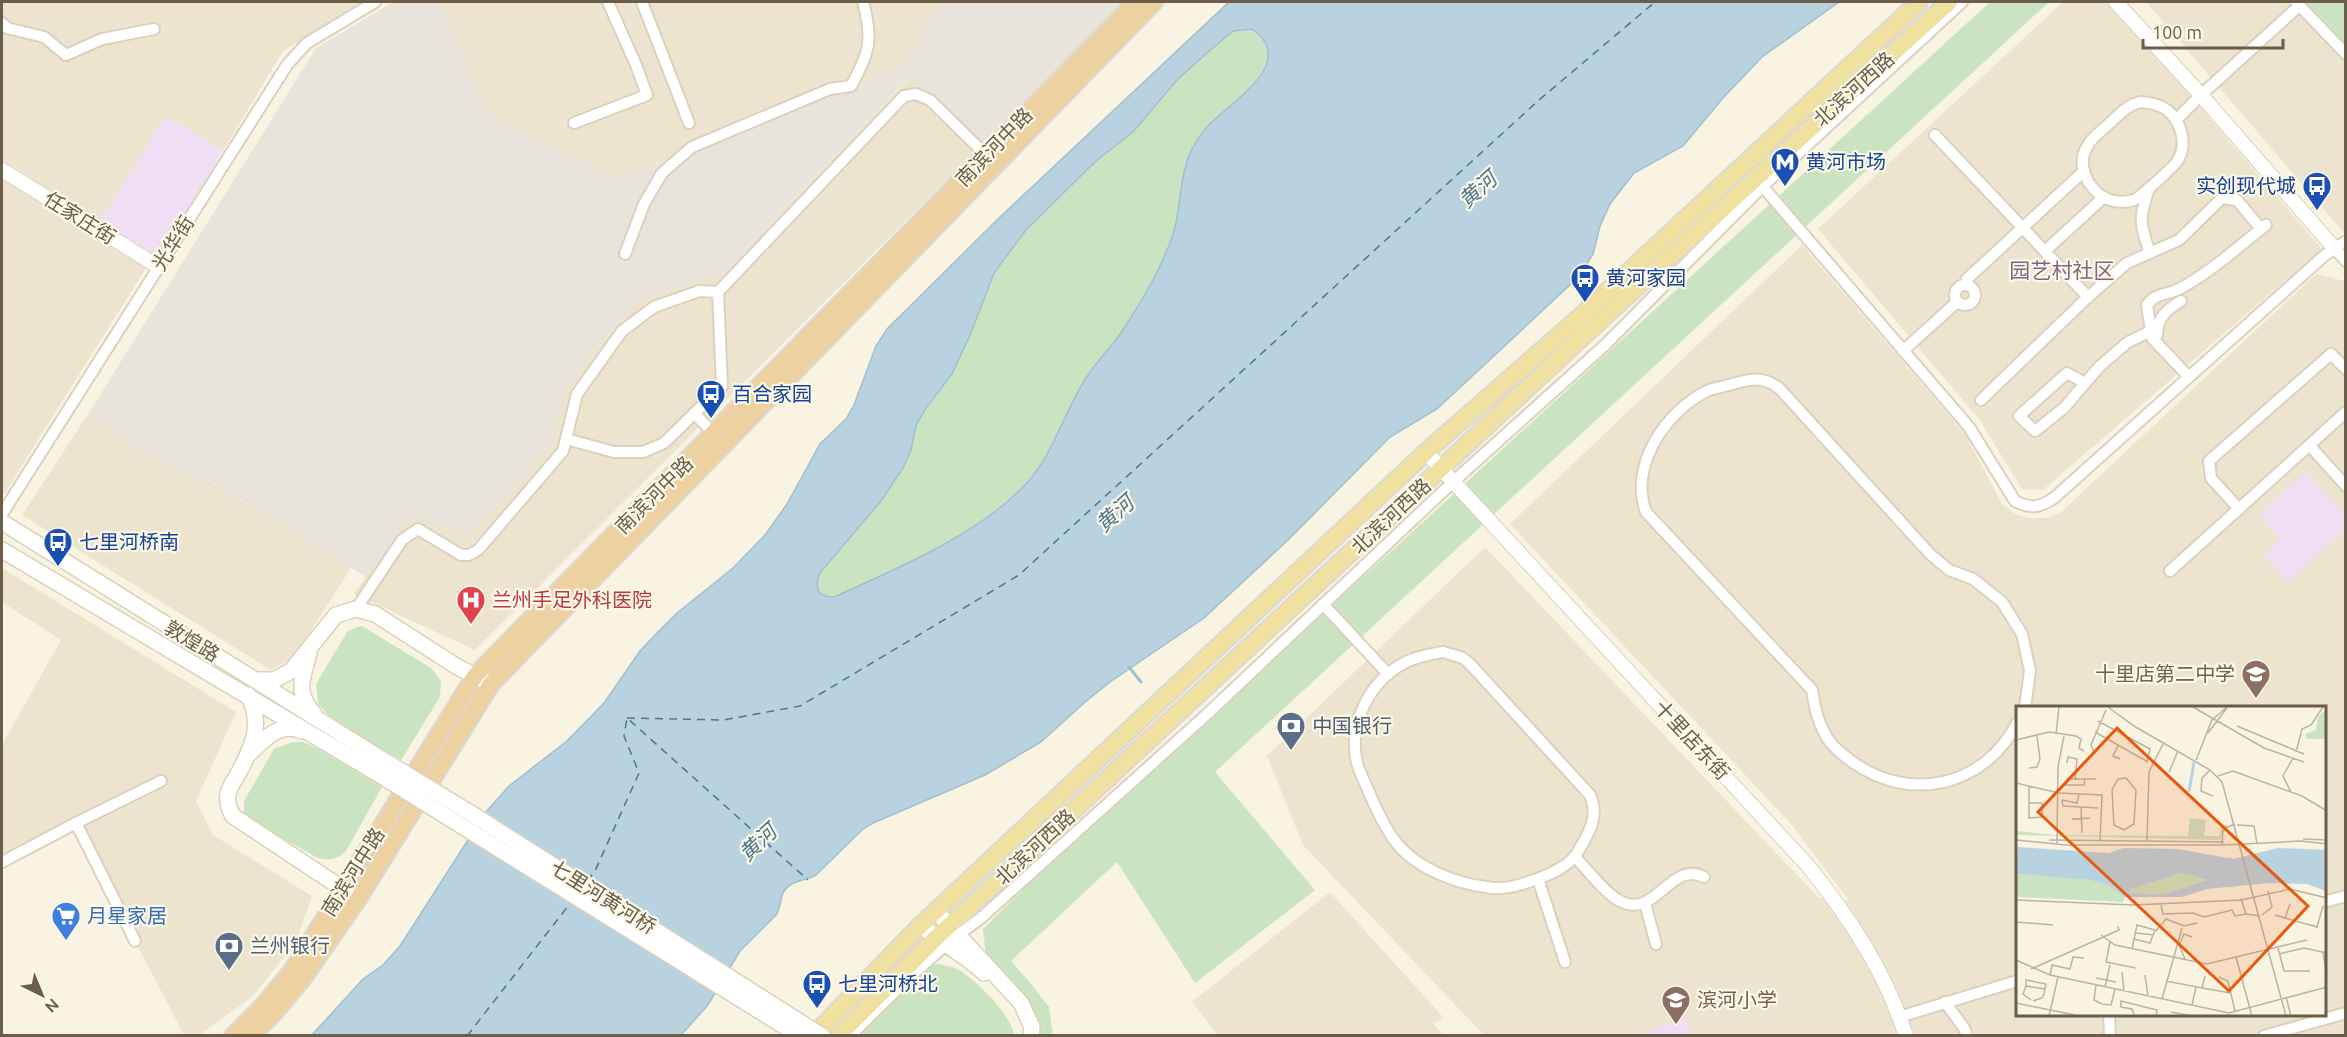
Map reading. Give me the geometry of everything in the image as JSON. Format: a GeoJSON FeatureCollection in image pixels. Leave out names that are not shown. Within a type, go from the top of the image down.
{"type":"FeatureCollection","features":[{"type":"Feature","properties":{"kind":"highway","name":"南滨河中路"},"geometry":{"type":"LineString","coordinates":[[233,1035],[263,1006],[292,970],[475,676],[1136,2]]}},
{"type":"Feature","properties":{"kind":"highway","name":"南滨河中路"},"geometry":{"type":"LineString","coordinates":[[251,1035],[273,1014],[303,978],[358,899],[491,684],[1154,2]]}},
{"type":"Feature","properties":{"kind":"main road","name":"北滨河西路"},"geometry":{"type":"LineString","coordinates":[[813,1035],[921,925],[1426,452],[1581,316],[1919,2]]}},
{"type":"Feature","properties":{"kind":"main road","name":"北滨河西路"},"geometry":{"type":"LineString","coordinates":[[837,1035],[947,936],[1443,468],[1759,182],[1949,2]]}},
{"type":"Feature","properties":{"kind":"main road","name":"敦煌路"},"geometry":{"type":"LineString","coordinates":[[2,512],[318,719],[379,766]]}},
{"type":"Feature","properties":{"kind":"main road","name":"敦煌路"},"geometry":{"type":"LineString","coordinates":[[2,550],[315,737],[379,766]]}},
{"type":"Feature","properties":{"kind":"main road"},"geometry":{"type":"LineString","coordinates":[[256,680],[274,680],[291,671],[336,615],[356,609],[375,614],[491,684]]}},
{"type":"Feature","properties":{"kind":"main road"},"geometry":{"type":"LineString","coordinates":[[310,650],[300,692],[305,704],[318,719]]}},
{"type":"Feature","properties":{"kind":"main road"},"geometry":{"type":"LineString","coordinates":[[248,695],[253,704],[257,724],[249,754],[228,791],[228,803],[233,816],[358,899]]}},
{"type":"Feature","properties":{"kind":"main road"},"geometry":{"type":"LineString","coordinates":[[249,754],[273,732],[282,729],[292,727],[315,737]]}},
{"type":"Feature","properties":{"kind":"main road","name":"七里河黄河桥"},"geometry":{"type":"LineString","coordinates":[[379,766],[800,1035]]}},
{"type":"Feature","properties":{"kind":"main road","name":"七里河黄河桥"},"geometry":{"type":"LineString","coordinates":[[379,766],[472,814],[822,1035]]}},
{"type":"Feature","properties":{"kind":"main road"},"geometry":{"type":"LineString","coordinates":[[936,911],[947,936],[1019,1008],[1025,1035]]}},
{"type":"Feature","properties":{"kind":"main road"},"geometry":{"type":"LineString","coordinates":[[921,925],[947,936],[1021,1003],[1032,1027],[1031,1035]]}},
{"type":"Feature","properties":{"kind":"street","name":"光华街"},"geometry":{"type":"LineString","coordinates":[[2,512],[296,53],[307,43],[375,2]]}},
{"type":"Feature","properties":{"kind":"street"},"geometry":{"type":"LineString","coordinates":[[574,123],[646,95],[636,65],[608,2]]}},
{"type":"Feature","properties":{"kind":"street"},"geometry":{"type":"LineString","coordinates":[[642,2],[689,123]]}},
{"type":"Feature","properties":{"kind":"street"},"geometry":{"type":"LineString","coordinates":[[626,254],[644,204],[662,173],[692,147],[830,89],[851,86],[867,58],[870,26],[863,2]]}},
{"type":"Feature","properties":{"kind":"street"},"geometry":{"type":"LineString","coordinates":[[850,1035],[947,936],[981,918],[1454,481],[1605,345],[1759,182],[1962,2]]}},
{"type":"Feature","properties":{"kind":"street"},"geometry":{"type":"LineString","coordinates":[[2116,2],[2340,245],[2346,261]]}},
{"type":"Feature","properties":{"kind":"street"},"geometry":{"type":"LineString","coordinates":[[2176,120],[2298,3],[2346,54]]}},
{"type":"Feature","properties":{"kind":"street"},"geometry":{"type":"LineString","coordinates":[[2,23],[7,28],[44,37],[66,55],[102,39],[154,29]]}},
{"type":"Feature","properties":{"kind":"street"},"geometry":{"type":"LineString","coordinates":[[566,440],[614,452],[643,452],[664,443],[695,414],[722,386],[718,292],[904,96],[916,94],[930,100],[986,155]]}},
{"type":"Feature","properties":{"kind":"street"},"geometry":{"type":"LineString","coordinates":[[2140,102],[2154,104],[2167,110],[2176,120],[2182,133],[2182,147],[2178,161],[2134,200],[2121,202],[2097,193],[2088,183],[2084,171],[2083,157],[2088,145],[2130,104],[2140,102]]}},
{"type":"Feature","properties":{"kind":"street"},"geometry":{"type":"LineString","coordinates":[[1935,135],[2088,297]]}},
{"type":"Feature","properties":{"kind":"street","name":"任家庄街"},"geometry":{"type":"LineString","coordinates":[[2,170],[159,267]]}},
{"type":"Feature","properties":{"kind":"street"},"geometry":{"type":"LineString","coordinates":[[1966,285],[1967,279],[2084,171]]}},
{"type":"Feature","properties":{"kind":"street"},"geometry":{"type":"LineString","coordinates":[[1759,182],[1969,427],[2011,496],[2015,501],[2027,507],[2042,506],[2054,498],[2325,255],[2340,245]]}},
{"type":"Feature","properties":{"kind":"street"},"geometry":{"type":"LineString","coordinates":[[2149,187],[2140,216],[2141,227],[2150,253]]}},
{"type":"Feature","properties":{"kind":"street"},"geometry":{"type":"LineString","coordinates":[[2045,251],[2104,197]]}},
{"type":"Feature","properties":{"kind":"street"},"geometry":{"type":"LineString","coordinates":[[1981,400],[2088,297],[2127,263],[2179,240],[2222,198],[2230,197],[2237,200],[2263,227],[2200,277],[2176,290],[2152,297],[2147,305],[2154,337],[2188,377]]}},
{"type":"Feature","properties":{"kind":"street"},"geometry":{"type":"LineString","coordinates":[[1957,302],[1968,305],[1974,300],[1975,292],[1966,285]]}},
{"type":"Feature","properties":{"kind":"street"},"geometry":{"type":"LineString","coordinates":[[1957,302],[1955,290],[1966,285]]}},
{"type":"Feature","properties":{"kind":"street"},"geometry":{"type":"LineString","coordinates":[[356,609],[402,540],[418,529],[461,555],[469,555],[478,550],[563,451],[578,394],[622,331],[654,307],[699,291],[718,292]]}},
{"type":"Feature","properties":{"kind":"street"},"geometry":{"type":"LineString","coordinates":[[2154,337],[2157,322],[2169,308],[2181,301]]}},
{"type":"Feature","properties":{"kind":"street"},"geometry":{"type":"LineString","coordinates":[[1903,351],[1957,302]]}},
{"type":"Feature","properties":{"kind":"street"},"geometry":{"type":"LineString","coordinates":[[2085,383],[2067,373],[2019,416],[2035,431],[2064,408],[2099,367],[2128,342],[2154,337]]}},
{"type":"Feature","properties":{"kind":"street"},"geometry":{"type":"LineString","coordinates":[[2239,509],[2211,478],[2209,461],[2331,354],[2346,369]]}},
{"type":"Feature","properties":{"kind":"street"},"geometry":{"type":"LineString","coordinates":[[2016,725],[2007,742],[1980,767],[1945,783],[1908,785],[1871,775],[1841,753],[1825,735],[1819,721],[1812,690],[1646,512],[1640,498],[1640,483],[1652,446],[1675,414],[1707,391],[1744,380],[1763,379],[1780,388],[1930,554],[1949,570],[1973,579],[2002,602],[2022,634],[2030,671],[2025,706]]}},
{"type":"Feature","properties":{"kind":"street"},"geometry":{"type":"LineString","coordinates":[[2170,571],[2346,412]]}},
{"type":"Feature","properties":{"kind":"street"},"geometry":{"type":"LineString","coordinates":[[695,414],[714,434]]}},
{"type":"Feature","properties":{"kind":"street"},"geometry":{"type":"LineString","coordinates":[[2310,446],[2346,486]]}},
{"type":"Feature","properties":{"kind":"street","name":"十里店东街"},"geometry":{"type":"LineString","coordinates":[[1426,452],[1832,894],[1867,946],[1884,977],[1906,1035]]}},
{"type":"Feature","properties":{"kind":"street"},"geometry":{"type":"LineString","coordinates":[[1323,604],[1388,674]]}},
{"type":"Feature","properties":{"kind":"street"},"geometry":{"type":"LineString","coordinates":[[1443,652],[1463,658],[1470,664],[1590,795],[1595,816],[1575,857],[1549,875],[1538,879],[1519,885],[1487,888],[1449,877],[1419,864],[1395,842],[1378,814],[1357,763],[1356,733],[1364,705],[1381,680],[1405,663],[1443,652]]}},
{"type":"Feature","properties":{"kind":"street"},"geometry":{"type":"LineString","coordinates":[[2,862],[161,781]]}},
{"type":"Feature","properties":{"kind":"street"},"geometry":{"type":"LineString","coordinates":[[76,823],[135,941]]}},
{"type":"Feature","properties":{"kind":"street"},"geometry":{"type":"LineString","coordinates":[[1575,857],[1615,898],[1629,904],[1645,903],[1684,873],[1704,877]]}},
{"type":"Feature","properties":{"kind":"street"},"geometry":{"type":"LineString","coordinates":[[1538,879],[1566,962]]}},
{"type":"Feature","properties":{"kind":"street"},"geometry":{"type":"LineString","coordinates":[[2326,902],[2346,896]]}},
{"type":"Feature","properties":{"kind":"street"},"geometry":{"type":"LineString","coordinates":[[1645,903],[1656,944]]}},
{"type":"Feature","properties":{"kind":"street"},"geometry":{"type":"LineString","coordinates":[[1899,1017],[2016,981]]}},
{"type":"Feature","properties":{"kind":"street"},"geometry":{"type":"LineString","coordinates":[[1945,1002],[1965,1028],[1967,1035]]}},
{"type":"Feature","properties":{"kind":"street"},"geometry":{"type":"LineString","coordinates":[[2264,1035],[2346,1013]]}},
{"type":"Feature","properties":{"kind":"street"},"geometry":{"type":"LineString","coordinates":[[2109,1016],[2110,1035]]}},
{"type":"Feature","properties":{"kind":"shaded area"},"geometry":{"type":"Polygon","coordinates":[[[2,2],[365,2],[283,51],[223,151],[166,116],[100,222],[2,160],[2,2]]]}},
{"type":"Feature","properties":{"kind":"shaded area"},"geometry":{"type":"Polygon","coordinates":[[[393,2],[440,2],[489,116],[618,179],[902,66],[941,2],[1156,2],[986,155],[910,76],[721,274],[636,300],[565,387],[549,447],[470,533],[408,516],[366,577],[203,476],[197,484],[87,416],[316,48],[393,2]]]}},
{"type":"Feature","properties":{"kind":"shaded area"},"geometry":{"type":"Polygon","coordinates":[[[440,2],[941,2],[902,66],[618,179],[489,116],[440,2]]]}},
{"type":"Feature","properties":{"kind":"shaded area"},"geometry":{"type":"Polygon","coordinates":[[[2063,2],[2110,2],[2322,249],[2043,490],[2022,489],[1979,419],[1818,229],[2063,2]]]}},
{"type":"Feature","properties":{"kind":"shaded area","name":"实创现代城"},"geometry":{"type":"Polygon","coordinates":[[[2146,2],[2345,2],[2345,231],[2343,232],[2146,2]]]}},
{"type":"Feature","properties":{"kind":"shaded area","name":"百合家园"},"geometry":{"type":"Polygon","coordinates":[[[911,76],[979,148],[475,650],[354,594],[408,516],[549,447],[565,387],[636,300],[721,274],[911,76]]]}},
{"type":"Feature","properties":{"kind":"shaded area"},"geometry":{"type":"Polygon","coordinates":[[[166,116],[223,151],[158,257],[100,222],[166,116]]]}},
{"type":"Feature","properties":{"kind":"shaded area"},"geometry":{"type":"Polygon","coordinates":[[[2,177],[146,268],[4,494],[2,492],[2,177]]]}},
{"type":"Feature","properties":{"kind":"shaded area"},"geometry":{"type":"Polygon","coordinates":[[[1802,245],[1965,434],[2002,504],[2015,514],[2030,518],[2046,518],[2061,512],[2316,274],[2345,281],[2345,1035],[1484,1035],[1303,845],[1267,756],[1485,547],[1819,898],[1849,901],[1793,826],[1510,524],[1802,245]]]}},
{"type":"Feature","properties":{"kind":"shaded area"},"geometry":{"type":"Polygon","coordinates":[[[87,416],[197,484],[202,476],[351,568],[294,657],[271,670],[22,515],[87,416]]]}},
{"type":"Feature","properties":{"kind":"shaded area"},"geometry":{"type":"Polygon","coordinates":[[[2305,471],[2345,515],[2345,529],[2288,582],[2263,555],[2281,539],[2259,515],[2305,471]]]}},
{"type":"Feature","properties":{"kind":"shaded area"},"geometry":{"type":"Polygon","coordinates":[[[2,568],[236,712],[196,801],[213,835],[312,896],[296,942],[253,996],[199,1035],[184,1035],[75,825],[2,862],[2,745],[61,640],[2,602],[2,568]]]}},
{"type":"Feature","properties":{"kind":"shaded area"},"geometry":{"type":"Polygon","coordinates":[[[1330,892],[1444,1018],[1433,1023],[1443,1035],[1218,1035],[1192,1002],[1330,892]]]}},
{"type":"Feature","properties":{"kind":"shaded area","name":"滨河小学"},"geometry":{"type":"Polygon","coordinates":[[[1685,1017],[1692,1035],[1641,1035],[1685,1017]]]}},
{"type":"Feature","properties":{"kind":"green space"},"geometry":{"type":"Polygon","coordinates":[[[1990,2],[2049,2],[1215,772],[1315,890],[1195,983],[1117,862],[1011,961],[1049,1007],[1053,1035],[1040,1035],[1040,1027],[1032,1007],[1016,986],[986,957],[983,929],[1023,889],[1990,2]]]}},
{"type":"Feature","properties":{"kind":"green space"},"geometry":{"type":"Polygon","coordinates":[[[2306,2],[2345,2],[2345,43],[2306,2]]]}},
{"type":"Feature","properties":{"kind":"green space"},"geometry":{"type":"Polygon","coordinates":[[[1251,29],[1264,42],[1268,55],[1265,68],[1245,93],[1206,128],[1191,151],[1184,173],[1177,218],[1162,263],[1120,334],[1092,369],[1072,403],[1052,446],[1035,473],[1006,503],[960,535],[883,575],[834,597],[821,594],[817,584],[819,574],[881,501],[903,468],[911,450],[916,425],[952,374],[971,333],[994,273],[1026,230],[1096,161],[1133,132],[1177,80],[1207,53],[1233,31],[1251,29]]]}},
{"type":"Feature","properties":{"kind":"green space"},"geometry":{"type":"Polygon","coordinates":[[[362,626],[431,668],[441,681],[440,697],[401,760],[332,719],[318,704],[316,684],[347,632],[362,626]]]}},
{"type":"Feature","properties":{"kind":"green space"},"geometry":{"type":"Polygon","coordinates":[[[293,742],[303,742],[313,746],[382,787],[346,851],[335,858],[316,857],[255,823],[246,817],[244,812],[244,801],[274,749],[293,742]]]}},
{"type":"Feature","properties":{"kind":"green space"},"geometry":{"type":"Polygon","coordinates":[[[938,964],[961,971],[985,991],[1001,1009],[1014,1036],[858,1035],[924,968],[938,964]]]}},
{"type":"Feature","properties":{"kind":"water","name":"黄河"},"geometry":{"type":"Polygon","coordinates":[[[1229,2],[1839,2],[1762,57],[1723,98],[1683,146],[1634,173],[1610,204],[1600,226],[1593,254],[1571,284],[1437,409],[1390,437],[1288,540],[1204,618],[1110,682],[1041,742],[985,775],[873,823],[863,829],[816,875],[787,887],[776,915],[740,951],[708,1005],[681,1035],[311,1036],[363,979],[383,965],[400,946],[486,812],[509,786],[567,741],[604,703],[640,651],[654,636],[677,613],[733,568],[765,535],[787,504],[820,444],[846,419],[854,405],[876,346],[887,329],[999,218],[1229,2]],[[1252,29],[1233,31],[1177,80],[1133,132],[1096,161],[1026,230],[994,273],[971,333],[952,374],[916,425],[911,450],[903,468],[881,501],[819,574],[817,584],[821,594],[834,597],[883,575],[960,535],[1006,503],[1035,473],[1052,445],[1080,388],[1120,334],[1162,263],[1177,218],[1184,173],[1193,148],[1209,125],[1257,80],[1265,68],[1268,55],[1265,42],[1252,29]]]}},
{"type":"Feature","properties":{"kind":"waterway"},"geometry":{"type":"LineString","coordinates":[[1129,667],[1141,682]]}},
{"type":"Feature","properties":{"kind":"ferry route"},"geometry":{"type":"LineString","coordinates":[[627,718],[723,720],[800,706],[1019,575],[1539,100],[1655,2]]}},
{"type":"Feature","properties":{"kind":"ferry route"},"geometry":{"type":"LineString","coordinates":[[587,881],[595,871],[639,773],[624,736],[627,718],[808,880]]}},
{"type":"Feature","properties":{"kind":"ferry route"},"geometry":{"type":"LineString","coordinates":[[467,1036],[572,901]]}},
{"type":"Feature","properties":{"kind":"place","name":"黄河市场"},"geometry":{"type":"Point","coordinates":[1785,188]}},
{"type":"Feature","properties":{"kind":"place","name":"实创现代城"},"geometry":{"type":"Point","coordinates":[2317,212]}},
{"type":"Feature","properties":{"kind":"place","name":"黄河家园"},"geometry":{"type":"Point","coordinates":[1585,304]}},
{"type":"Feature","properties":{"kind":"place","name":"百合家园"},"geometry":{"type":"Point","coordinates":[711,420]}},
{"type":"Feature","properties":{"kind":"place","name":"七里河桥南"},"geometry":{"type":"Point","coordinates":[58,568]}},
{"type":"Feature","properties":{"kind":"place","name":"兰州手足外科医院"},"geometry":{"type":"Point","coordinates":[471,626]}},
{"type":"Feature","properties":{"kind":"place","name":"十里店第二中学"},"geometry":{"type":"Point","coordinates":[2256,700]}},
{"type":"Feature","properties":{"kind":"place","name":"中国银行"},"geometry":{"type":"Point","coordinates":[1291,752]}},
{"type":"Feature","properties":{"kind":"place","name":"月星家居"},"geometry":{"type":"Point","coordinates":[66,942]}},
{"type":"Feature","properties":{"kind":"place","name":"兰州银行"},"geometry":{"type":"Point","coordinates":[229,972]}},
{"type":"Feature","properties":{"kind":"place","name":"七里河桥北"},"geometry":{"type":"Point","coordinates":[817,1010]}},
{"type":"Feature","properties":{"kind":"place","name":"滨河小学"},"geometry":{"type":"Point","coordinates":[1676,1026]}},
{"type":"Feature","properties":{"kind":"district","name":"园艺村社区"},"geometry":{"type":"Point","coordinates":[2062,271]}}]}
